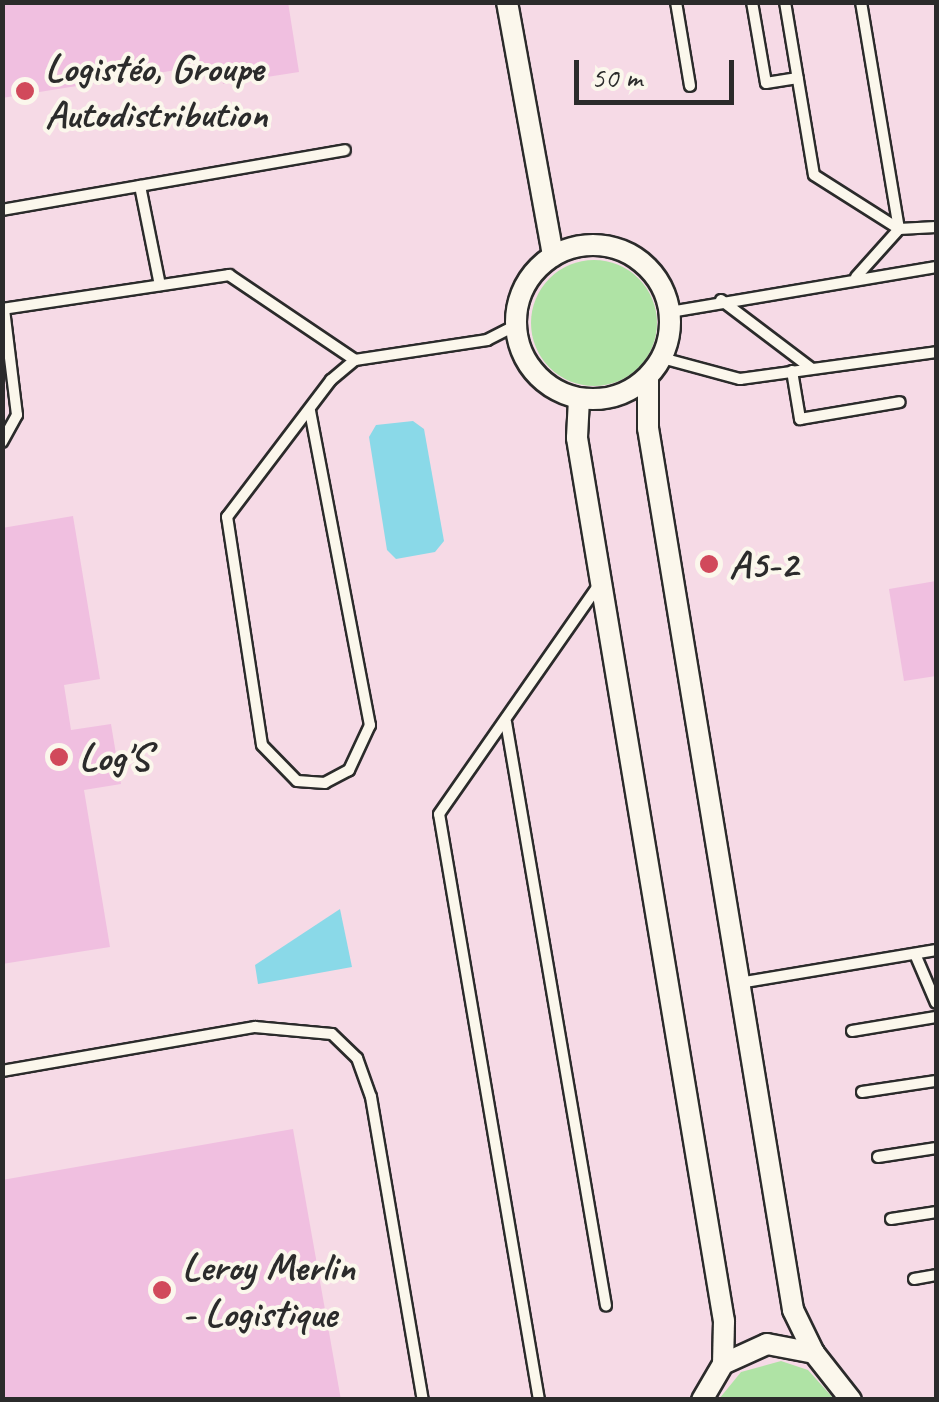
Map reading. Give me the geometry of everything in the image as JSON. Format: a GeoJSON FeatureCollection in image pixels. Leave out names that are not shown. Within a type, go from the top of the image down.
{"type":"FeatureCollection","features":[{"type":"Feature","properties":{"kind":"street"},"geometry":{"type":"LineString","coordinates":[[508,2],[552,256]]}},
{"type":"Feature","properties":{"kind":"street"},"geometry":{"type":"LineString","coordinates":[[602,245],[626,252],[655,277],[670,312],[662,358],[648,377],[628,392],[579,398],[535,373],[516,325],[532,274],[552,256],[602,245]]}},
{"type":"Feature","properties":{"kind":"street"},"geometry":{"type":"LineString","coordinates":[[648,377],[644,402],[794,1310],[814,1353],[852,1400]]}},
{"type":"Feature","properties":{"kind":"street"},"geometry":{"type":"LineString","coordinates":[[579,398],[602,580],[724,1321],[723,1364],[702,1400]]}},
{"type":"Feature","properties":{"kind":"street"},"geometry":{"type":"LineString","coordinates":[[723,1364],[767,1344],[814,1353]]}},
{"type":"Feature","properties":{"kind":"lane"},"geometry":{"type":"LineString","coordinates":[[676,2],[690,86]]}},
{"type":"Feature","properties":{"kind":"lane"},"geometry":{"type":"LineString","coordinates":[[752,2],[766,84],[798,78]]}},
{"type":"Feature","properties":{"kind":"lane"},"geometry":{"type":"LineString","coordinates":[[785,2],[814,175],[899,229],[936,227]]}},
{"type":"Feature","properties":{"kind":"lane"},"geometry":{"type":"LineString","coordinates":[[861,2],[899,229]]}},
{"type":"Feature","properties":{"kind":"lane"},"geometry":{"type":"LineString","coordinates":[[2,210],[345,150]]}},
{"type":"Feature","properties":{"kind":"lane"},"geometry":{"type":"LineString","coordinates":[[140,186],[160,285]]}},
{"type":"Feature","properties":{"kind":"lane"},"geometry":{"type":"LineString","coordinates":[[854,278],[899,229]]}},
{"type":"Feature","properties":{"kind":"lane"},"geometry":{"type":"LineString","coordinates":[[670,312],[720,300],[936,266]]}},
{"type":"Feature","properties":{"kind":"lane"},"geometry":{"type":"LineString","coordinates":[[2,442],[17,415],[3,309],[229,276],[355,360]]}},
{"type":"Feature","properties":{"kind":"lane"},"geometry":{"type":"LineString","coordinates":[[720,300],[811,368]]}},
{"type":"Feature","properties":{"kind":"lane"},"geometry":{"type":"LineString","coordinates":[[310,411],[370,725],[349,770],[325,783],[286,774],[262,745],[227,518],[310,411],[355,360],[487,340],[516,325]]}},
{"type":"Feature","properties":{"kind":"lane"},"geometry":{"type":"LineString","coordinates":[[662,358],[740,379],[936,352]]}},
{"type":"Feature","properties":{"kind":"lane"},"geometry":{"type":"LineString","coordinates":[[792,370],[800,419],[900,402]]}},
{"type":"Feature","properties":{"kind":"lane"},"geometry":{"type":"LineString","coordinates":[[539,1400],[439,814],[602,580]]}},
{"type":"Feature","properties":{"kind":"lane"},"geometry":{"type":"LineString","coordinates":[[506,722],[606,1306]]}},
{"type":"Feature","properties":{"kind":"lane"},"geometry":{"type":"LineString","coordinates":[[738,984],[936,950]]}},
{"type":"Feature","properties":{"kind":"lane"},"geometry":{"type":"LineString","coordinates":[[915,954],[936,1002]]}},
{"type":"Feature","properties":{"kind":"lane"},"geometry":{"type":"LineString","coordinates":[[852,1031],[936,1017]]}},
{"type":"Feature","properties":{"kind":"lane"},"geometry":{"type":"LineString","coordinates":[[2,1071],[255,1027],[332,1034],[358,1058],[371,1097],[423,1400]]}},
{"type":"Feature","properties":{"kind":"lane"},"geometry":{"type":"LineString","coordinates":[[862,1092],[936,1082]]}},
{"type":"Feature","properties":{"kind":"lane"},"geometry":{"type":"LineString","coordinates":[[878,1157],[936,1148]]}},
{"type":"Feature","properties":{"kind":"lane"},"geometry":{"type":"LineString","coordinates":[[891,1219],[936,1212]]}},
{"type":"Feature","properties":{"kind":"lane"},"geometry":{"type":"LineString","coordinates":[[914,1279],[936,1276]]}},
{"type":"Feature","properties":{"kind":"shaded area"},"geometry":{"type":"Polygon","coordinates":[[[3,3],[936,3],[936,1399],[3,1399],[3,3]]]}},
{"type":"Feature","properties":{"kind":"green space"},"geometry":{"type":"Polygon","coordinates":[[[594,260],[618,264],[639,278],[653,299],[657,323],[653,347],[639,368],[618,382],[594,386],[570,382],[549,368],[535,347],[531,323],[535,299],[549,278],[570,264],[594,260]]]}},
{"type":"Feature","properties":{"kind":"green space"},"geometry":{"type":"Polygon","coordinates":[[[781,1361],[808,1370],[834,1399],[719,1399],[741,1372],[781,1361]]]}},
{"type":"Feature","properties":{"kind":"water"},"geometry":{"type":"Polygon","coordinates":[[[413,421],[424,429],[444,541],[435,552],[396,559],[387,550],[369,437],[376,425],[413,421]]]}},
{"type":"Feature","properties":{"kind":"water"},"geometry":{"type":"Polygon","coordinates":[[[340,909],[352,967],[258,984],[255,965],[340,909]]]}},
{"type":"Feature","properties":{"kind":"building","name":"Logistéo, Groupe Autodistribution"},"geometry":{"type":"Polygon","coordinates":[[[2,2],[288,2],[299,72],[223,84],[220,63],[2,98],[2,2]]]}},
{"type":"Feature","properties":{"kind":"building","name":"Log'S"},"geometry":{"type":"Polygon","coordinates":[[[73,516],[100,679],[64,685],[71,730],[111,724],[121,784],[84,790],[110,947],[2,964],[2,528],[73,516]]]}},
{"type":"Feature","properties":{"kind":"building"},"geometry":{"type":"Polygon","coordinates":[[[936,581],[936,676],[904,681],[889,589],[936,581]]]}},
{"type":"Feature","properties":{"kind":"building","name":"Leroy Merlin - Logistique"},"geometry":{"type":"Polygon","coordinates":[[[293,1129],[341,1400],[2,1400],[2,1180],[293,1129]]]}},
{"type":"Feature","properties":{"kind":"place","name":"Logistéo, Groupe Autodistribution"},"geometry":{"type":"Point","coordinates":[25,91]}},
{"type":"Feature","properties":{"kind":"place","name":"A5-2"},"geometry":{"type":"Point","coordinates":[709,564]}},
{"type":"Feature","properties":{"kind":"place","name":"Log'S"},"geometry":{"type":"Point","coordinates":[59,757]}},
{"type":"Feature","properties":{"kind":"place","name":"Leroy Merlin - Logistique"},"geometry":{"type":"Point","coordinates":[162,1290]}}]}
